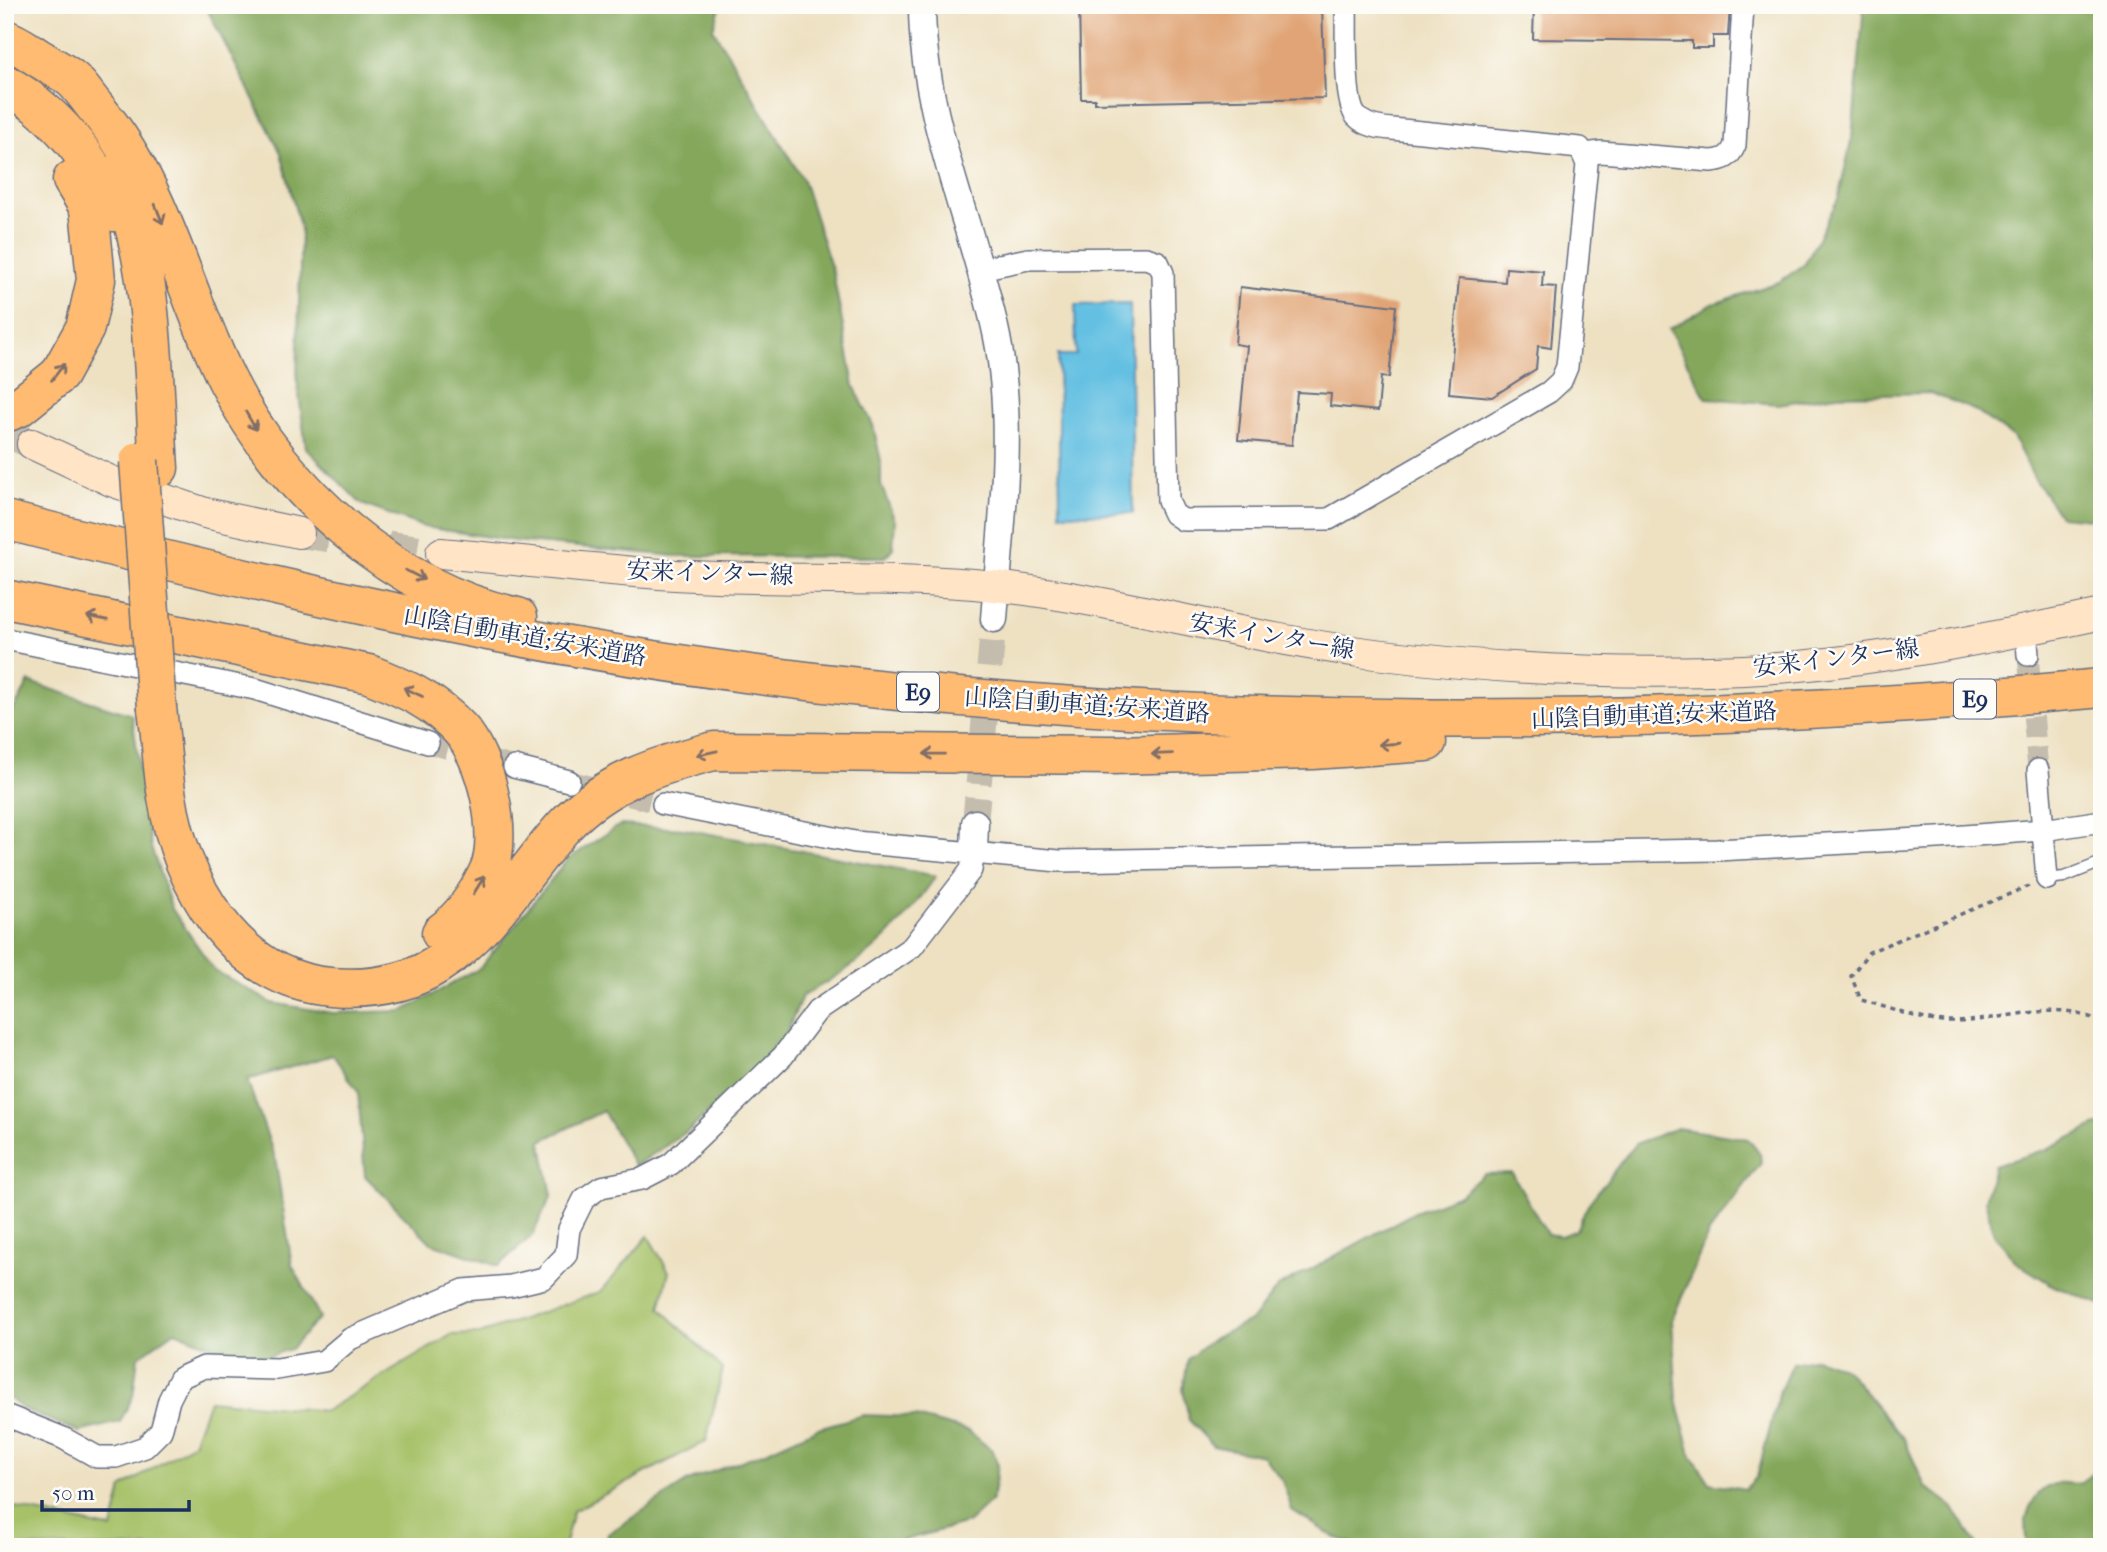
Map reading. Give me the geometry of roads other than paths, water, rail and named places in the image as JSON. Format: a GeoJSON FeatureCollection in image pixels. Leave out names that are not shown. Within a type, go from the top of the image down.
{"type":"FeatureCollection","features":[{"type":"Feature","properties":{"kind":"highway"},"geometry":{"type":"LineString","coordinates":[[5,39],[73,80],[122,139],[150,191],[227,380],[265,445],[312,499],[352,535],[398,566],[447,592],[510,615],[573,628],[614,654]]}},
{"type":"Feature","properties":{"kind":"highway"},"geometry":{"type":"LineString","coordinates":[[5,62],[55,96],[104,151],[130,204],[142,263],[149,464],[167,710],[167,798],[175,832],[198,895],[224,931],[258,962],[305,985],[344,988],[387,985],[436,965],[475,932],[566,824],[612,786],[652,767],[714,751],[1113,755],[1313,750],[1629,729],[1848,709]]}},
{"type":"Feature","properties":{"kind":"highway"},"geometry":{"type":"LineString","coordinates":[[5,84],[53,118],[90,162],[112,209],[126,274],[149,464]]}},
{"type":"Feature","properties":{"kind":"highway"},"geometry":{"type":"LineString","coordinates":[[5,110],[35,132],[65,168],[89,208],[96,281],[85,328],[58,375],[18,408],[5,413]]}},
{"type":"Feature","properties":{"kind":"highway","name":"山陰自動車道;安来道路"},"geometry":{"type":"LineString","coordinates":[[5,520],[356,605],[614,654],[747,674],[963,697],[1219,714],[1489,719],[1848,709],[2102,688]]}},
{"type":"Feature","properties":{"kind":"highway"},"geometry":{"type":"LineString","coordinates":[[5,599],[369,674],[420,694],[461,730],[486,772],[494,824],[490,868],[458,921],[411,956],[354,970],[304,964],[254,937],[219,895],[195,838],[181,759],[167,710]]}},
{"type":"Feature","properties":{"kind":"main road"},"geometry":{"type":"LineString","coordinates":[[32,444],[111,481],[205,513],[299,533]]}},
{"type":"Feature","properties":{"kind":"main road","name":"安来インター線"},"geometry":{"type":"LineString","coordinates":[[441,552],[677,575],[905,579],[997,587],[1073,597],[1204,625],[1362,652],[1437,661],[1573,670],[1746,670],[2027,642],[2102,614]]}},
{"type":"Feature","properties":{"kind":"street"},"geometry":{"type":"LineString","coordinates":[[922,5],[922,39],[930,103],[980,270],[998,341],[1004,400],[994,619]]}},
{"type":"Feature","properties":{"kind":"street"},"geometry":{"type":"LineString","coordinates":[[980,270],[1028,259],[1146,258],[1158,262],[1163,273],[1168,501],[1174,514],[1183,520],[1329,519],[1549,391],[1561,381],[1568,354],[1587,164],[1585,154],[1580,148],[1392,129],[1365,123],[1354,114],[1350,96],[1346,5]]}},
{"type":"Feature","properties":{"kind":"street"},"geometry":{"type":"LineString","coordinates":[[1585,154],[1601,152],[1711,161],[1722,160],[1731,154],[1735,145],[1743,5]]}},
{"type":"Feature","properties":{"kind":"street"},"geometry":{"type":"LineString","coordinates":[[5,639],[255,689],[428,743]]}},
{"type":"Feature","properties":{"kind":"street"},"geometry":{"type":"LineString","coordinates":[[514,767],[569,781]]}},
{"type":"Feature","properties":{"kind":"street"},"geometry":{"type":"LineString","coordinates":[[2038,770],[2047,879]]}},
{"type":"Feature","properties":{"kind":"street"},"geometry":{"type":"LineString","coordinates":[[663,804],[855,842],[1059,861],[1717,850],[2043,830],[2102,821]]}},
{"type":"Feature","properties":{"kind":"street"},"geometry":{"type":"LineString","coordinates":[[5,1415],[63,1438],[97,1457],[116,1457],[145,1447],[161,1431],[169,1400],[180,1378],[205,1367],[276,1369],[324,1361],[350,1339],[464,1290],[511,1286],[544,1278],[566,1255],[569,1229],[584,1199],[601,1187],[642,1180],[671,1164],[783,1056],[817,1011],[912,947],[971,870],[975,823]]}},
{"type":"Feature","properties":{"kind":"lane"},"geometry":{"type":"LineString","coordinates":[[2047,879],[2064,877],[2102,862]]}},
{"type":"Feature","properties":{"kind":"water"},"geometry":{"type":"Polygon","coordinates":[[[1130,304],[1133,513],[1060,514],[1058,355],[1076,355],[1075,305],[1130,304]]]}},
{"type":"Feature","properties":{"kind":"tunnel"},"geometry":{"type":"LineString","coordinates":[[5,432],[32,444]]}},
{"type":"Feature","properties":{"kind":"tunnel"},"geometry":{"type":"LineString","coordinates":[[299,533],[441,553]]}},
{"type":"Feature","properties":{"kind":"tunnel"},"geometry":{"type":"LineString","coordinates":[[975,823],[994,619]]}},
{"type":"Feature","properties":{"kind":"tunnel"},"geometry":{"type":"LineString","coordinates":[[2028,655],[2038,770]]}},
{"type":"Feature","properties":{"kind":"tunnel"},"geometry":{"type":"LineString","coordinates":[[428,743],[514,767]]}},
{"type":"Feature","properties":{"kind":"tunnel"},"geometry":{"type":"LineString","coordinates":[[569,781],[663,804]]}}]}
